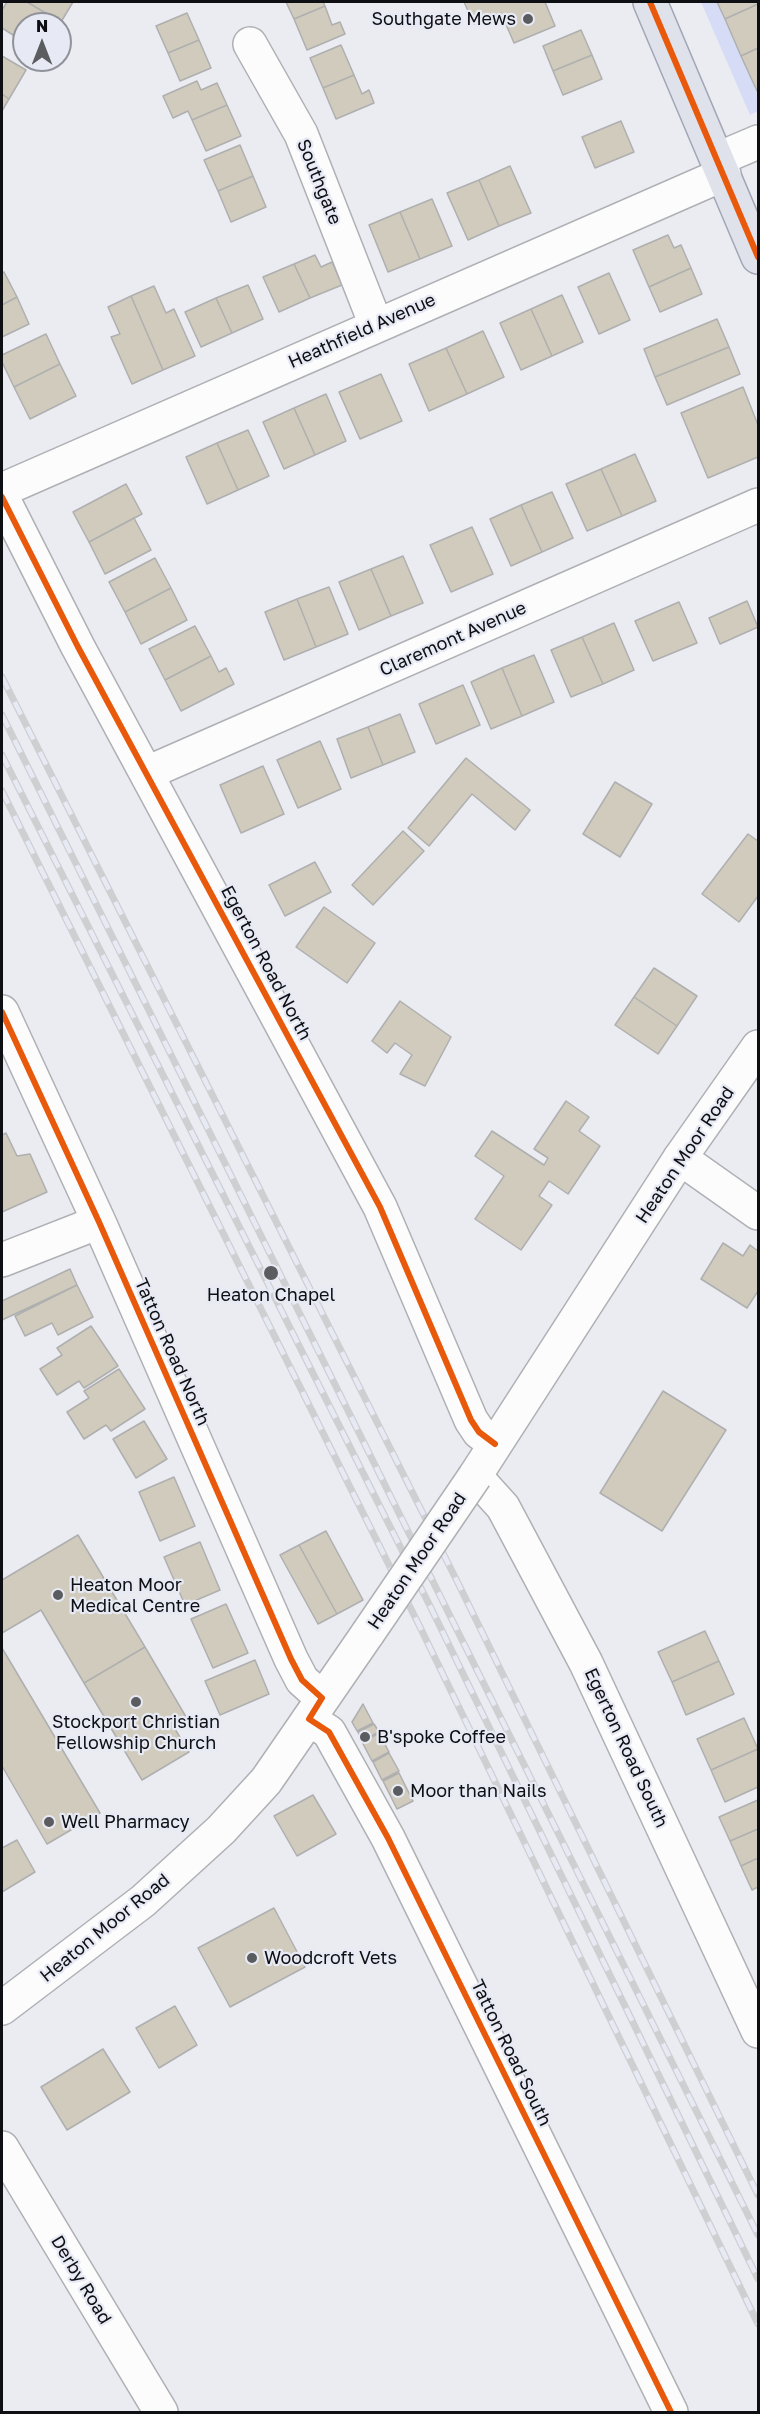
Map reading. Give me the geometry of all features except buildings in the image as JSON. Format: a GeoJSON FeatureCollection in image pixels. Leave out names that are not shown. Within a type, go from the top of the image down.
{"type":"FeatureCollection","features":[{"type":"Feature","properties":{"kind":"highway"},"geometry":{"type":"LineString","coordinates":[[650,2],[759,257]]}},
{"type":"Feature","properties":{"kind":"street","name":"Southgate"},"geometry":{"type":"LineString","coordinates":[[250,44],[301,134],[376,325]]}},
{"type":"Feature","properties":{"kind":"street","name":"Heathfield Avenue"},"geometry":{"type":"LineString","coordinates":[[2,490],[376,325],[721,167],[759,142]]}},
{"type":"Feature","properties":{"kind":"street","name":"Egerton Road North"},"geometry":{"type":"LineString","coordinates":[[2,497],[380,1207],[471,1420],[479,1432],[495,1444]]}},
{"type":"Feature","properties":{"kind":"street","name":"Claremont Avenue"},"geometry":{"type":"LineString","coordinates":[[147,773],[759,505]]}},
{"type":"Feature","properties":{"kind":"street","name":"Tatton Road North"},"geometry":{"type":"LineString","coordinates":[[2,1012],[99,1221],[291,1659],[315,1708]]}},
{"type":"Feature","properties":{"kind":"street","name":"Heaton Moor Road"},"geometry":{"type":"LineString","coordinates":[[2,2008],[142,1901],[221,1830],[266,1781],[475,1476],[680,1158],[759,1047]]}},
{"type":"Feature","properties":{"kind":"street"},"geometry":{"type":"LineString","coordinates":[[680,1158],[759,1213]]}},
{"type":"Feature","properties":{"kind":"street"},"geometry":{"type":"LineString","coordinates":[[2,1260],[99,1221]]}},
{"type":"Feature","properties":{"kind":"street","name":"Egerton Road South"},"geometry":{"type":"LineString","coordinates":[[475,1476],[503,1506],[586,1664],[759,2031]]}},
{"type":"Feature","properties":{"kind":"street","name":"Tatton Road South"},"geometry":{"type":"LineString","coordinates":[[315,1708],[388,1838],[671,2412]]}},
{"type":"Feature","properties":{"kind":"street","name":"Derby Road"},"geometry":{"type":"LineString","coordinates":[[2,2148],[161,2412]]}},
{"type":"Feature","properties":{"kind":"shaded area"},"geometry":{"type":"Polygon","coordinates":[[[701,2],[717,2],[758,95],[758,111],[750,115],[701,2]]]}},
{"type":"Feature","properties":{"kind":"railway"},"geometry":{"type":"LineString","coordinates":[[2,677],[458,1583],[758,2195]]}},
{"type":"Feature","properties":{"kind":"railway"},"geometry":{"type":"LineString","coordinates":[[2,715],[758,2235]]}},
{"type":"Feature","properties":{"kind":"railway"},"geometry":{"type":"LineString","coordinates":[[2,755],[430,1606],[758,2279]]}},
{"type":"Feature","properties":{"kind":"railway"},"geometry":{"type":"LineString","coordinates":[[2,791],[420,1627],[758,2324]]}},
{"type":"Feature","properties":{"kind":"cycle path"},"geometry":{"type":"LineString","coordinates":[[650,2],[758,257]]}},
{"type":"Feature","properties":{"kind":"cycle path"},"geometry":{"type":"LineString","coordinates":[[2,497],[78,647],[380,1207],[471,1420],[479,1432],[495,1444]]}},
{"type":"Feature","properties":{"kind":"cycle path"},"geometry":{"type":"LineString","coordinates":[[2,1012],[99,1222],[291,1659],[302,1680],[322,1698],[309,1719],[329,1732],[388,1838],[671,2412]]}},
{"type":"Feature","properties":{"kind":"place","name":"Southgate Mews"},"geometry":{"type":"Point","coordinates":[528,19]}},
{"type":"Feature","properties":{"kind":"place","name":"Heaton Chapel"},"geometry":{"type":"Point","coordinates":[271,1273]}},
{"type":"Feature","properties":{"kind":"place","name":"Heaton Moor Medical Centre"},"geometry":{"type":"Point","coordinates":[58,1595]}},
{"type":"Feature","properties":{"kind":"place","name":"Stockport Christian Fellowship Church"},"geometry":{"type":"Point","coordinates":[136,1702]}},
{"type":"Feature","properties":{"kind":"place","name":"B'spoke Coffee"},"geometry":{"type":"Point","coordinates":[365,1737]}},
{"type":"Feature","properties":{"kind":"place","name":"Moor than Nails"},"geometry":{"type":"Point","coordinates":[398,1791]}},
{"type":"Feature","properties":{"kind":"place","name":"Well Pharmacy"},"geometry":{"type":"Point","coordinates":[49,1822]}},
{"type":"Feature","properties":{"kind":"place","name":"Woodcroft Vets"},"geometry":{"type":"Point","coordinates":[252,1958]}}]}
